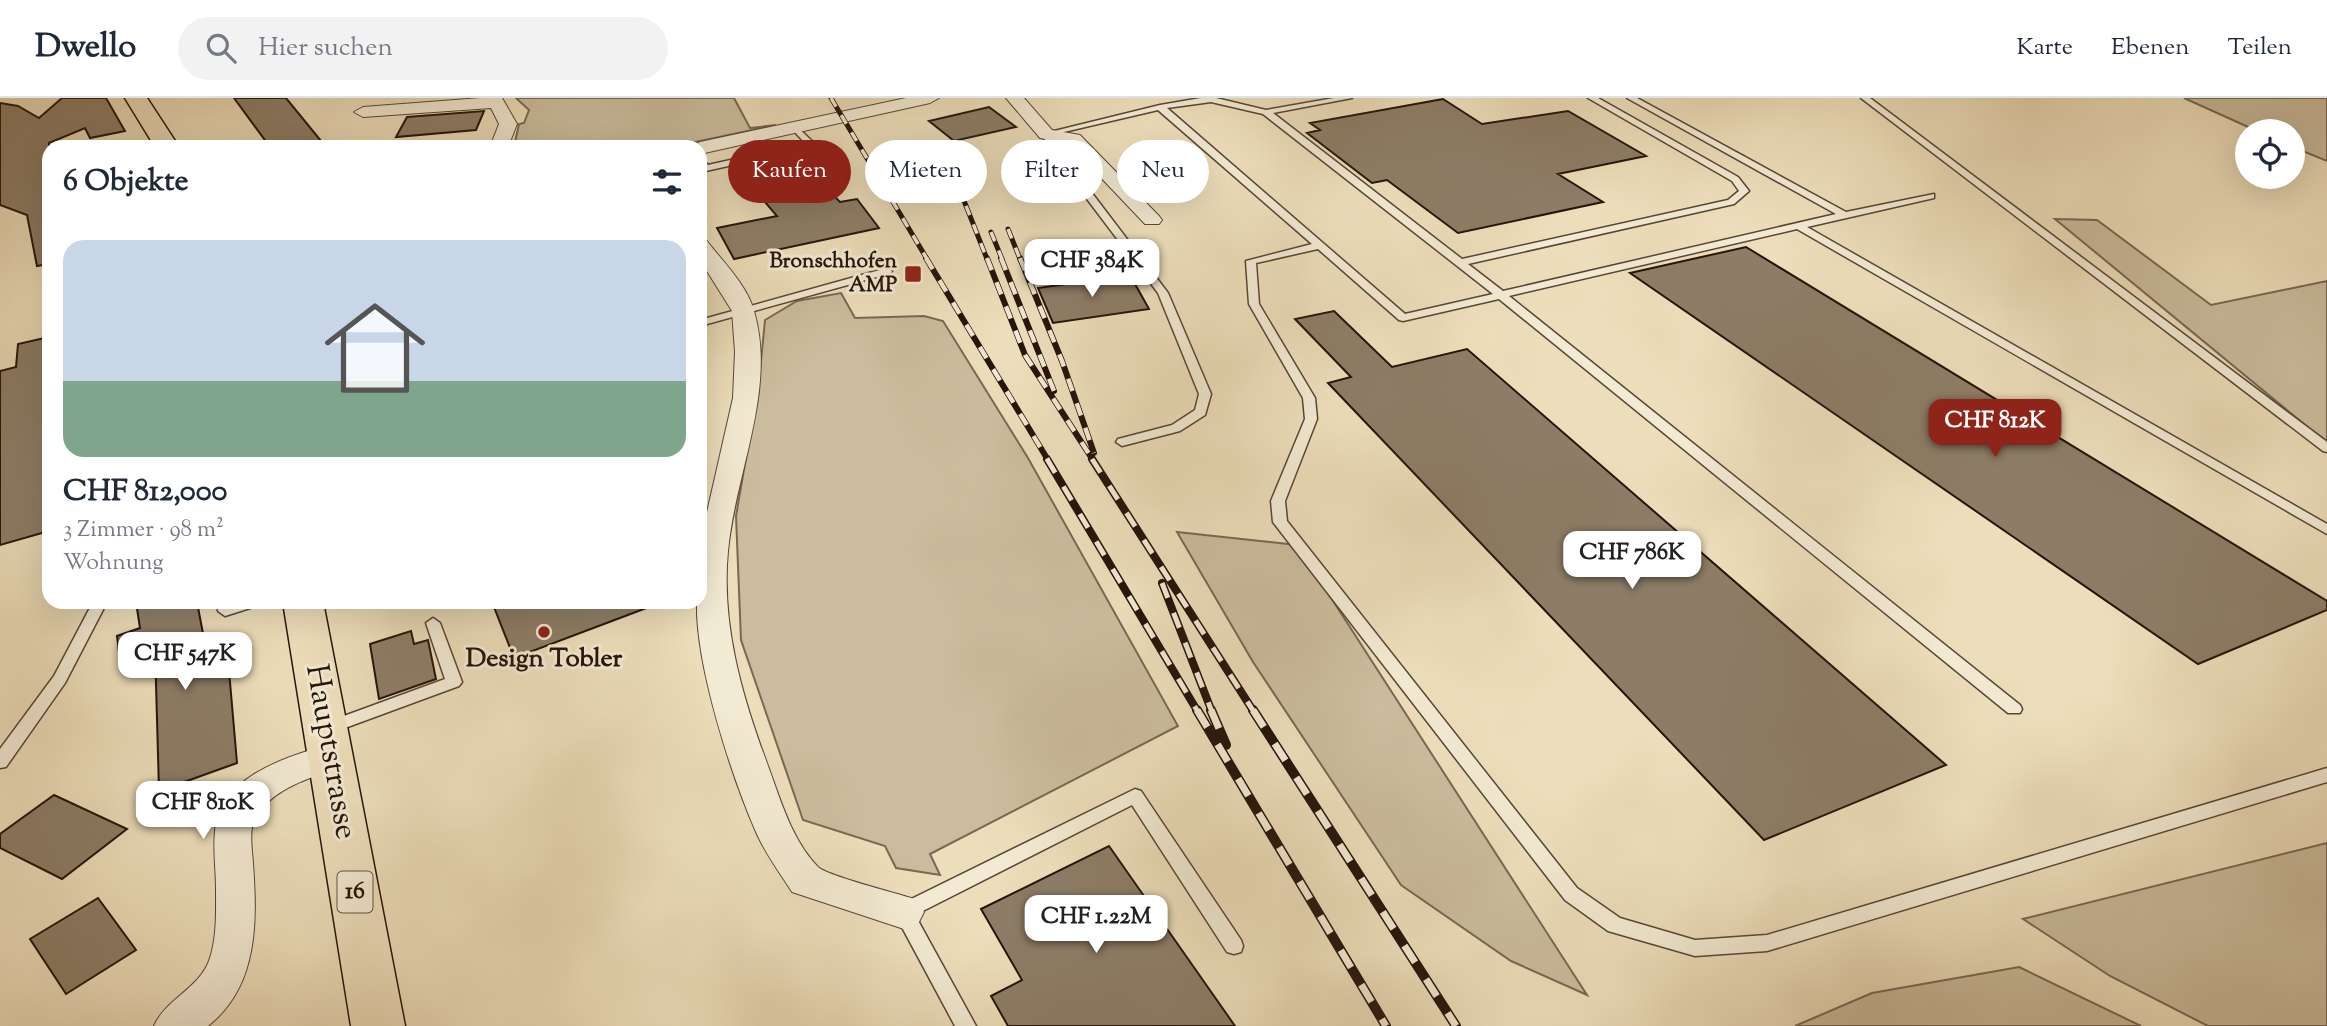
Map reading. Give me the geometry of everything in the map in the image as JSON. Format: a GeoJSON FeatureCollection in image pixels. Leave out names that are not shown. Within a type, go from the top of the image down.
{"type":"FeatureCollection","features":[{"type":"Feature","properties":{"kind":"main road"},"geometry":{"type":"LineString","coordinates":[[136,98],[163,140]]}},
{"type":"Feature","properties":{"kind":"main road","name":"Hauptstrasse"},"geometry":{"type":"LineString","coordinates":[[304,609],[378,1026]]}},
{"type":"Feature","properties":{"kind":"street"},"geometry":{"type":"LineString","coordinates":[[707,147],[930,98]]}},
{"type":"Feature","properties":{"kind":"street"},"geometry":{"type":"LineString","coordinates":[[1015,98],[1046,134],[1074,139],[1153,220]]}},
{"type":"Feature","properties":{"kind":"street"},"geometry":{"type":"LineString","coordinates":[[363,112],[497,102],[508,124],[502,140]]}},
{"type":"Feature","properties":{"kind":"street"},"geometry":{"type":"LineString","coordinates":[[707,255],[735,294],[743,311],[747,352],[746,398],[713,551],[712,624],[734,719],[774,831],[806,881],[904,912]]}},
{"type":"Feature","properties":{"kind":"street"},"geometry":{"type":"LineString","coordinates":[[176,1026],[212,995],[225,976],[233,956],[237,937],[233,838],[241,809],[270,783],[303,766],[330,743]]}},
{"type":"Feature","properties":{"kind":"lane"},"geometry":{"type":"LineString","coordinates":[[1122,442],[1176,428],[1201,412],[1205,394],[1163,293],[1053,148],[1046,134],[1160,107],[1207,99],[1266,112],[1348,98]]}},
{"type":"Feature","properties":{"kind":"lane"},"geometry":{"type":"LineString","coordinates":[[1459,263],[1731,202],[1744,191],[1735,179],[1592,98]]}},
{"type":"Feature","properties":{"kind":"lane"},"geometry":{"type":"LineString","coordinates":[[1631,98],[1845,215]]}},
{"type":"Feature","properties":{"kind":"lane"},"geometry":{"type":"LineString","coordinates":[[1865,98],[2327,448]]}},
{"type":"Feature","properties":{"kind":"lane"},"geometry":{"type":"LineString","coordinates":[[1160,107],[1403,318],[1931,196]]}},
{"type":"Feature","properties":{"kind":"lane"},"geometry":{"type":"LineString","coordinates":[[1266,112],[1501,295],[2014,709]]}},
{"type":"Feature","properties":{"kind":"lane"},"geometry":{"type":"LineString","coordinates":[[707,167],[805,146],[809,142],[794,128]]}},
{"type":"Feature","properties":{"kind":"lane"},"geometry":{"type":"LineString","coordinates":[[1800,227],[2327,530]]}},
{"type":"Feature","properties":{"kind":"lane"},"geometry":{"type":"LineString","coordinates":[[1318,246],[1251,261],[1254,304],[1309,398],[1311,419],[1278,501],[1280,522],[1572,894],[1615,925],[1695,948],[1767,943],[2327,775]]}},
{"type":"Feature","properties":{"kind":"lane"},"geometry":{"type":"LineString","coordinates":[[707,321],[887,271]]}},
{"type":"Feature","properties":{"kind":"lane"},"geometry":{"type":"LineString","coordinates":[[0,762],[60,679],[96,609]]}},
{"type":"Feature","properties":{"kind":"lane"},"geometry":{"type":"LineString","coordinates":[[330,743],[454,682],[433,623]]}},
{"type":"Feature","properties":{"kind":"lane"},"geometry":{"type":"LineString","coordinates":[[965,1026],[904,912],[1135,796],[1234,946]]}},
{"type":"Feature","properties":{"kind":"shaded area"},"geometry":{"type":"Polygon","coordinates":[[[516,98],[734,98],[750,128],[776,125],[705,140],[516,140],[519,124],[524,123],[529,110],[516,98]]]}},
{"type":"Feature","properties":{"kind":"shaded area"},"geometry":{"type":"Polygon","coordinates":[[[2184,98],[2327,98],[2327,161],[2305,152],[2305,119],[2235,121],[2184,98]]]}},
{"type":"Feature","properties":{"kind":"shaded area"},"geometry":{"type":"Polygon","coordinates":[[[2055,219],[2097,220],[2211,305],[2327,281],[2327,443],[2055,219]]]}},
{"type":"Feature","properties":{"kind":"shaded area"},"geometry":{"type":"Polygon","coordinates":[[[841,293],[855,318],[924,316],[943,321],[1028,458],[1178,726],[930,854],[940,875],[896,868],[885,846],[803,820],[741,640],[736,516],[759,382],[765,320],[797,301],[841,293]]]}},
{"type":"Feature","properties":{"kind":"shaded area"},"geometry":{"type":"Polygon","coordinates":[[[1177,532],[1297,545],[1587,995],[1511,961],[1401,885],[1253,662],[1177,532]]]}},
{"type":"Feature","properties":{"kind":"shaded area"},"geometry":{"type":"Polygon","coordinates":[[[2327,843],[2327,1026],[2208,1026],[2110,976],[2023,919],[2327,843]]]}},
{"type":"Feature","properties":{"kind":"shaded area"},"geometry":{"type":"Polygon","coordinates":[[[2019,967],[2141,1026],[1795,1026],[1872,993],[2019,967]]]}},
{"type":"Feature","properties":{"kind":"building"},"geometry":{"type":"Polygon","coordinates":[[[62,98],[106,98],[125,131],[90,138],[85,128],[56,140],[42,140],[42,265],[37,266],[27,215],[0,205],[0,103],[18,106],[39,118],[62,98]]]}},
{"type":"Feature","properties":{"kind":"building"},"geometry":{"type":"Polygon","coordinates":[[[234,98],[286,98],[320,140],[265,140],[234,98]]]}},
{"type":"Feature","properties":{"kind":"building"},"geometry":{"type":"Polygon","coordinates":[[[1443,99],[1482,124],[1568,111],[1646,156],[1558,174],[1603,202],[1458,233],[1387,180],[1372,183],[1307,133],[1320,130],[1310,123],[1443,99]]]}},
{"type":"Feature","properties":{"kind":"building"},"geometry":{"type":"Polygon","coordinates":[[[989,107],[1016,127],[953,140],[929,121],[989,107]]]}},
{"type":"Feature","properties":{"kind":"building"},"geometry":{"type":"Polygon","coordinates":[[[484,111],[476,130],[396,137],[407,117],[484,111]]]}},
{"type":"Feature","properties":{"kind":"building"},"geometry":{"type":"Polygon","coordinates":[[[857,199],[879,228],[734,259],[717,228],[777,216],[766,203],[851,203],[851,200],[857,199]]]}},
{"type":"Feature","properties":{"kind":"building"},"geometry":{"type":"Polygon","coordinates":[[[1746,247],[2327,601],[2327,610],[2198,664],[1630,273],[1746,247]]]}},
{"type":"Feature","properties":{"kind":"building"},"geometry":{"type":"Polygon","coordinates":[[[1130,275],[1149,309],[1053,323],[1038,288],[1130,275]]]}},
{"type":"Feature","properties":{"kind":"building"},"geometry":{"type":"Polygon","coordinates":[[[1334,311],[1392,367],[1467,349],[1946,765],[1764,840],[1328,383],[1351,377],[1295,319],[1334,311]]]}},
{"type":"Feature","properties":{"kind":"building"},"geometry":{"type":"Polygon","coordinates":[[[42,339],[42,533],[0,545],[0,371],[16,367],[18,344],[42,339]]]}},
{"type":"Feature","properties":{"kind":"building"},"geometry":{"type":"Polygon","coordinates":[[[137,609],[198,609],[209,665],[228,659],[237,763],[159,791],[155,648],[120,660],[117,636],[140,628],[137,609]]]}},
{"type":"Feature","properties":{"kind":"building","name":"Design Tobler"},"geometry":{"type":"Polygon","coordinates":[[[495,609],[644,609],[514,658],[495,609]]]}},
{"type":"Feature","properties":{"kind":"building"},"geometry":{"type":"Polygon","coordinates":[[[411,631],[414,644],[428,640],[436,679],[379,699],[370,644],[411,631]]]}},
{"type":"Feature","properties":{"kind":"building"},"geometry":{"type":"Polygon","coordinates":[[[54,795],[127,829],[62,879],[0,848],[0,834],[54,795]]]}},
{"type":"Feature","properties":{"kind":"building"},"geometry":{"type":"Polygon","coordinates":[[[1109,846],[1235,1026],[1008,1026],[991,996],[1022,980],[981,909],[1109,846]]]}},
{"type":"Feature","properties":{"kind":"building"},"geometry":{"type":"Polygon","coordinates":[[[98,898],[136,950],[66,994],[30,939],[98,898]]]}},
{"type":"Feature","properties":{"kind":"railway"},"geometry":{"type":"LineString","coordinates":[[831,98],[927,259]]}},
{"type":"Feature","properties":{"kind":"railway"},"geometry":{"type":"LineString","coordinates":[[965,203],[987,259]]}},
{"type":"Feature","properties":{"kind":"railway"},"geometry":{"type":"LineString","coordinates":[[1008,229],[1020,259]]}},
{"type":"Feature","properties":{"kind":"railway"},"geometry":{"type":"LineString","coordinates":[[991,232],[1002,259]]}},
{"type":"Feature","properties":{"kind":"railway"},"geometry":{"type":"LineString","coordinates":[[926,258],[1048,460]]}},
{"type":"Feature","properties":{"kind":"railway"},"geometry":{"type":"LineString","coordinates":[[987,258],[1025,355],[1093,460]]}},
{"type":"Feature","properties":{"kind":"railway"},"geometry":{"type":"LineString","coordinates":[[1001,258],[1054,391]]}},
{"type":"Feature","properties":{"kind":"railway"},"geometry":{"type":"LineString","coordinates":[[1020,258],[1062,361],[1094,453]]}},
{"type":"Feature","properties":{"kind":"railway"},"geometry":{"type":"LineString","coordinates":[[1047,459],[1198,712]]}},
{"type":"Feature","properties":{"kind":"railway"},"geometry":{"type":"LineString","coordinates":[[1092,459],[1254,712]]}},
{"type":"Feature","properties":{"kind":"railway"},"geometry":{"type":"LineString","coordinates":[[1162,583],[1212,712]]}},
{"type":"Feature","properties":{"kind":"railway"},"geometry":{"type":"LineString","coordinates":[[1197,710],[1386,1026]]}},
{"type":"Feature","properties":{"kind":"railway"},"geometry":{"type":"LineString","coordinates":[[1211,710],[1226,745]]}},
{"type":"Feature","properties":{"kind":"railway"},"geometry":{"type":"LineString","coordinates":[[1253,710],[1456,1026]]}},
{"type":"Feature","properties":{"kind":"place","name":"Bronschhofen AMP"},"geometry":{"type":"Point","coordinates":[913,274]}},
{"type":"Feature","properties":{"kind":"place","name":"Design Tobler"},"geometry":{"type":"Point","coordinates":[544,632]}}]}
